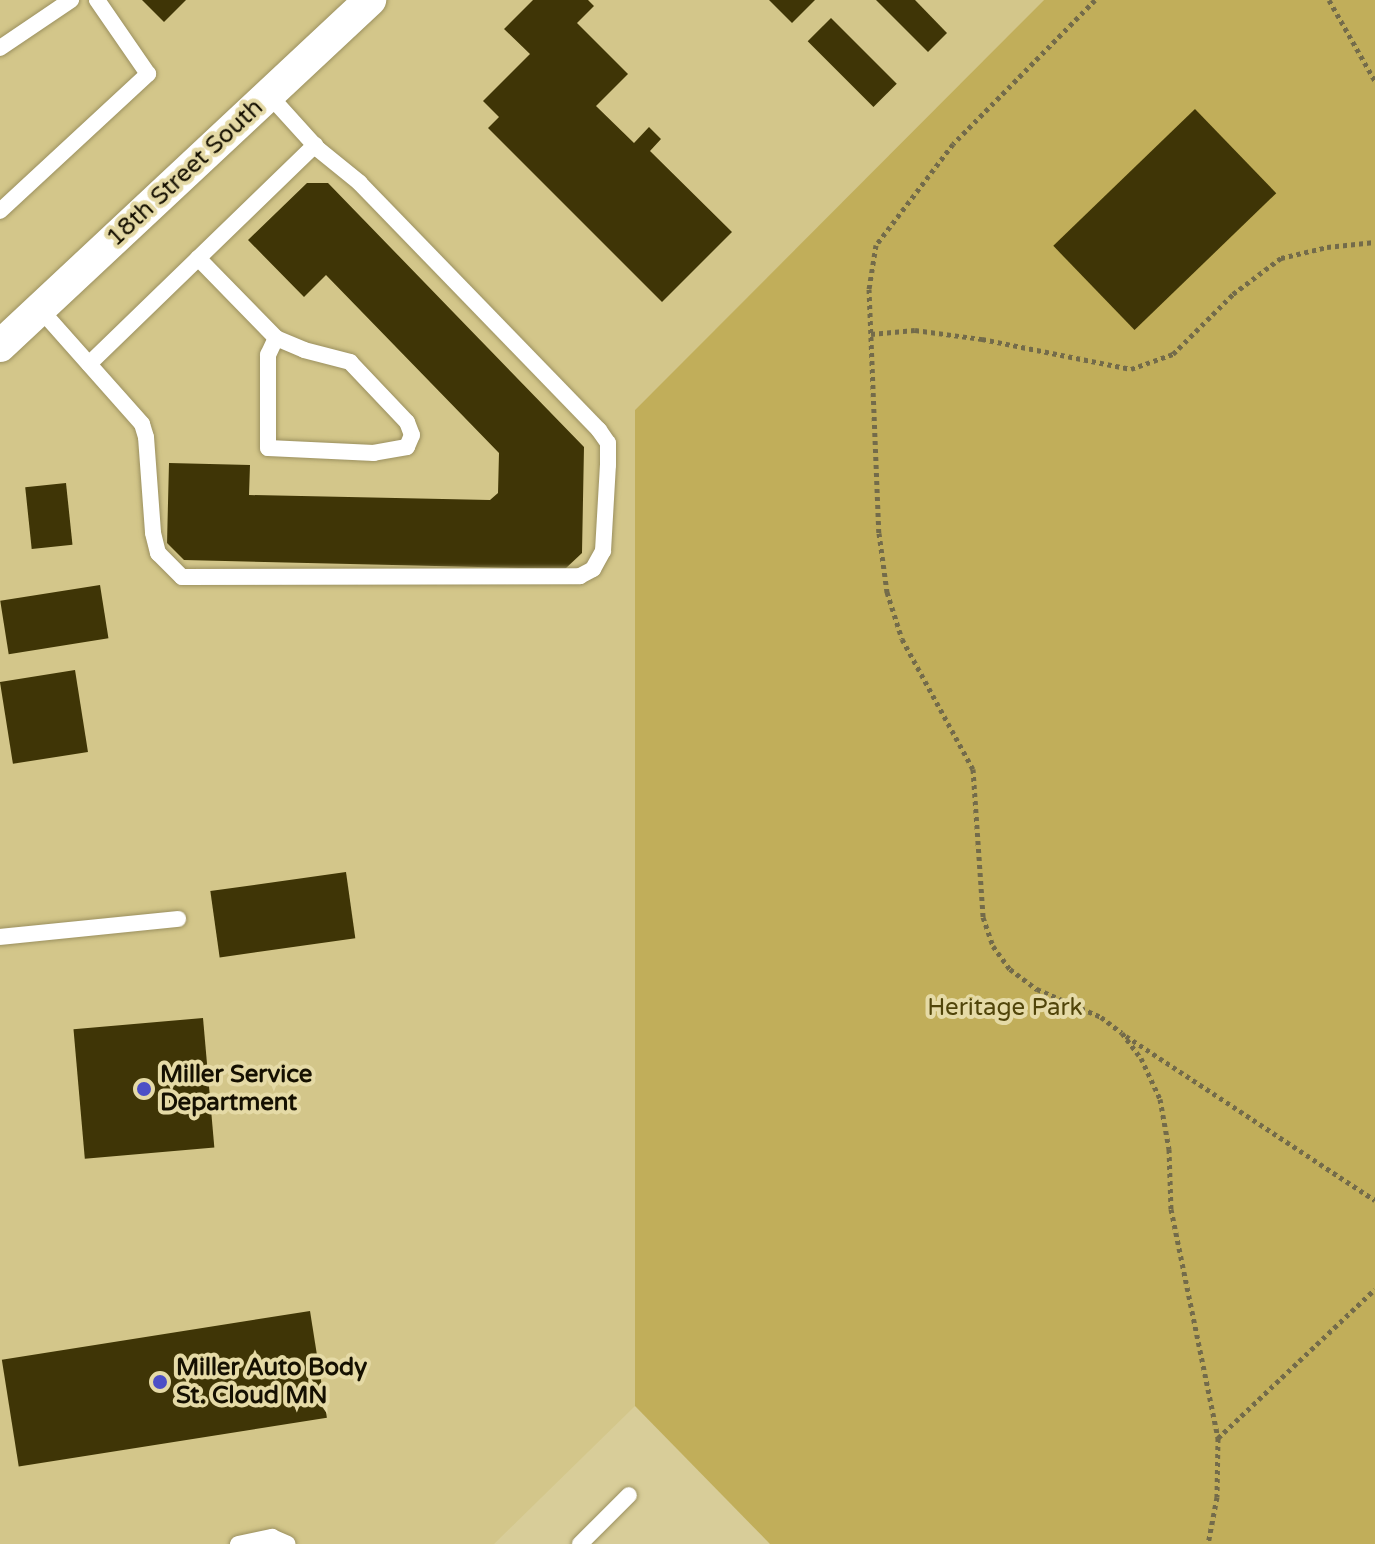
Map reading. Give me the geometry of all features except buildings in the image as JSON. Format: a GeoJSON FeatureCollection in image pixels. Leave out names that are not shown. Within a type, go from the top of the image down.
{"type":"FeatureCollection","features":[{"type":"Feature","properties":{"kind":"street","name":"18th Street South"},"geometry":{"type":"LineString","coordinates":[[0,346],[370,0]]}},
{"type":"Feature","properties":{"kind":"lane"},"geometry":{"type":"LineString","coordinates":[[0,48],[71,0]]}},
{"type":"Feature","properties":{"kind":"lane"},"geometry":{"type":"LineString","coordinates":[[0,211],[148,74],[97,0]]}},
{"type":"Feature","properties":{"kind":"lane"},"geometry":{"type":"LineString","coordinates":[[40,309],[142,424],[146,437],[153,533],[158,553],[182,577],[580,576],[593,569],[601,561],[603,551],[608,443],[599,430],[360,183],[315,145],[269,95]]}},
{"type":"Feature","properties":{"kind":"lane"},"geometry":{"type":"LineString","coordinates":[[89,364],[315,145]]}},
{"type":"Feature","properties":{"kind":"lane"},"geometry":{"type":"LineString","coordinates":[[198,258],[276,338],[304,350],[350,362],[407,422],[412,435],[407,447],[374,453],[268,448],[268,355],[276,338]]}},
{"type":"Feature","properties":{"kind":"lane"},"geometry":{"type":"LineString","coordinates":[[0,937],[178,919]]}},
{"type":"Feature","properties":{"kind":"lane"},"geometry":{"type":"LineString","coordinates":[[580,1544],[629,1495]]}},
{"type":"Feature","properties":{"kind":"lane"},"geometry":{"type":"LineString","coordinates":[[238,1544],[272,1537],[288,1544]]}},
{"type":"Feature","properties":{"kind":"path"},"geometry":{"type":"LineString","coordinates":[[1095,0],[953,144],[876,245],[869,289],[879,533],[887,592],[902,639],[973,769],[983,917],[993,946],[1010,969],[1037,989],[1101,1017],[1375,1200]]}},
{"type":"Feature","properties":{"kind":"path"},"geometry":{"type":"LineString","coordinates":[[1329,0],[1375,81]]}},
{"type":"Feature","properties":{"kind":"path"},"geometry":{"type":"LineString","coordinates":[[871,334],[915,330],[1131,369],[1173,354],[1233,294],[1281,258],[1327,247],[1375,242]]}},
{"type":"Feature","properties":{"kind":"path"},"geometry":{"type":"LineString","coordinates":[[1122,1033],[1141,1058],[1160,1099],[1169,1149],[1171,1209],[1218,1438],[1217,1497],[1208,1544]]}},
{"type":"Feature","properties":{"kind":"path"},"geometry":{"type":"LineString","coordinates":[[1218,1438],[1375,1289]]}},
{"type":"Feature","properties":{"kind":"shaded area"},"geometry":{"type":"Polygon","coordinates":[[[0,0],[1044,0],[635,410],[635,1406],[494,1544],[0,1544],[0,0]]]}},
{"type":"Feature","properties":{"kind":"green space","name":"Heritage Park"},"geometry":{"type":"Polygon","coordinates":[[[1044,0],[1375,0],[1375,1544],[770,1544],[635,1406],[635,410],[1044,0]]]}},
{"type":"Feature","properties":{"kind":"place","name":"Miller Service Department"},"geometry":{"type":"Point","coordinates":[144,1089]}},
{"type":"Feature","properties":{"kind":"place","name":"Miller Auto Body St. Cloud MN"},"geometry":{"type":"Point","coordinates":[160,1382]}}]}
